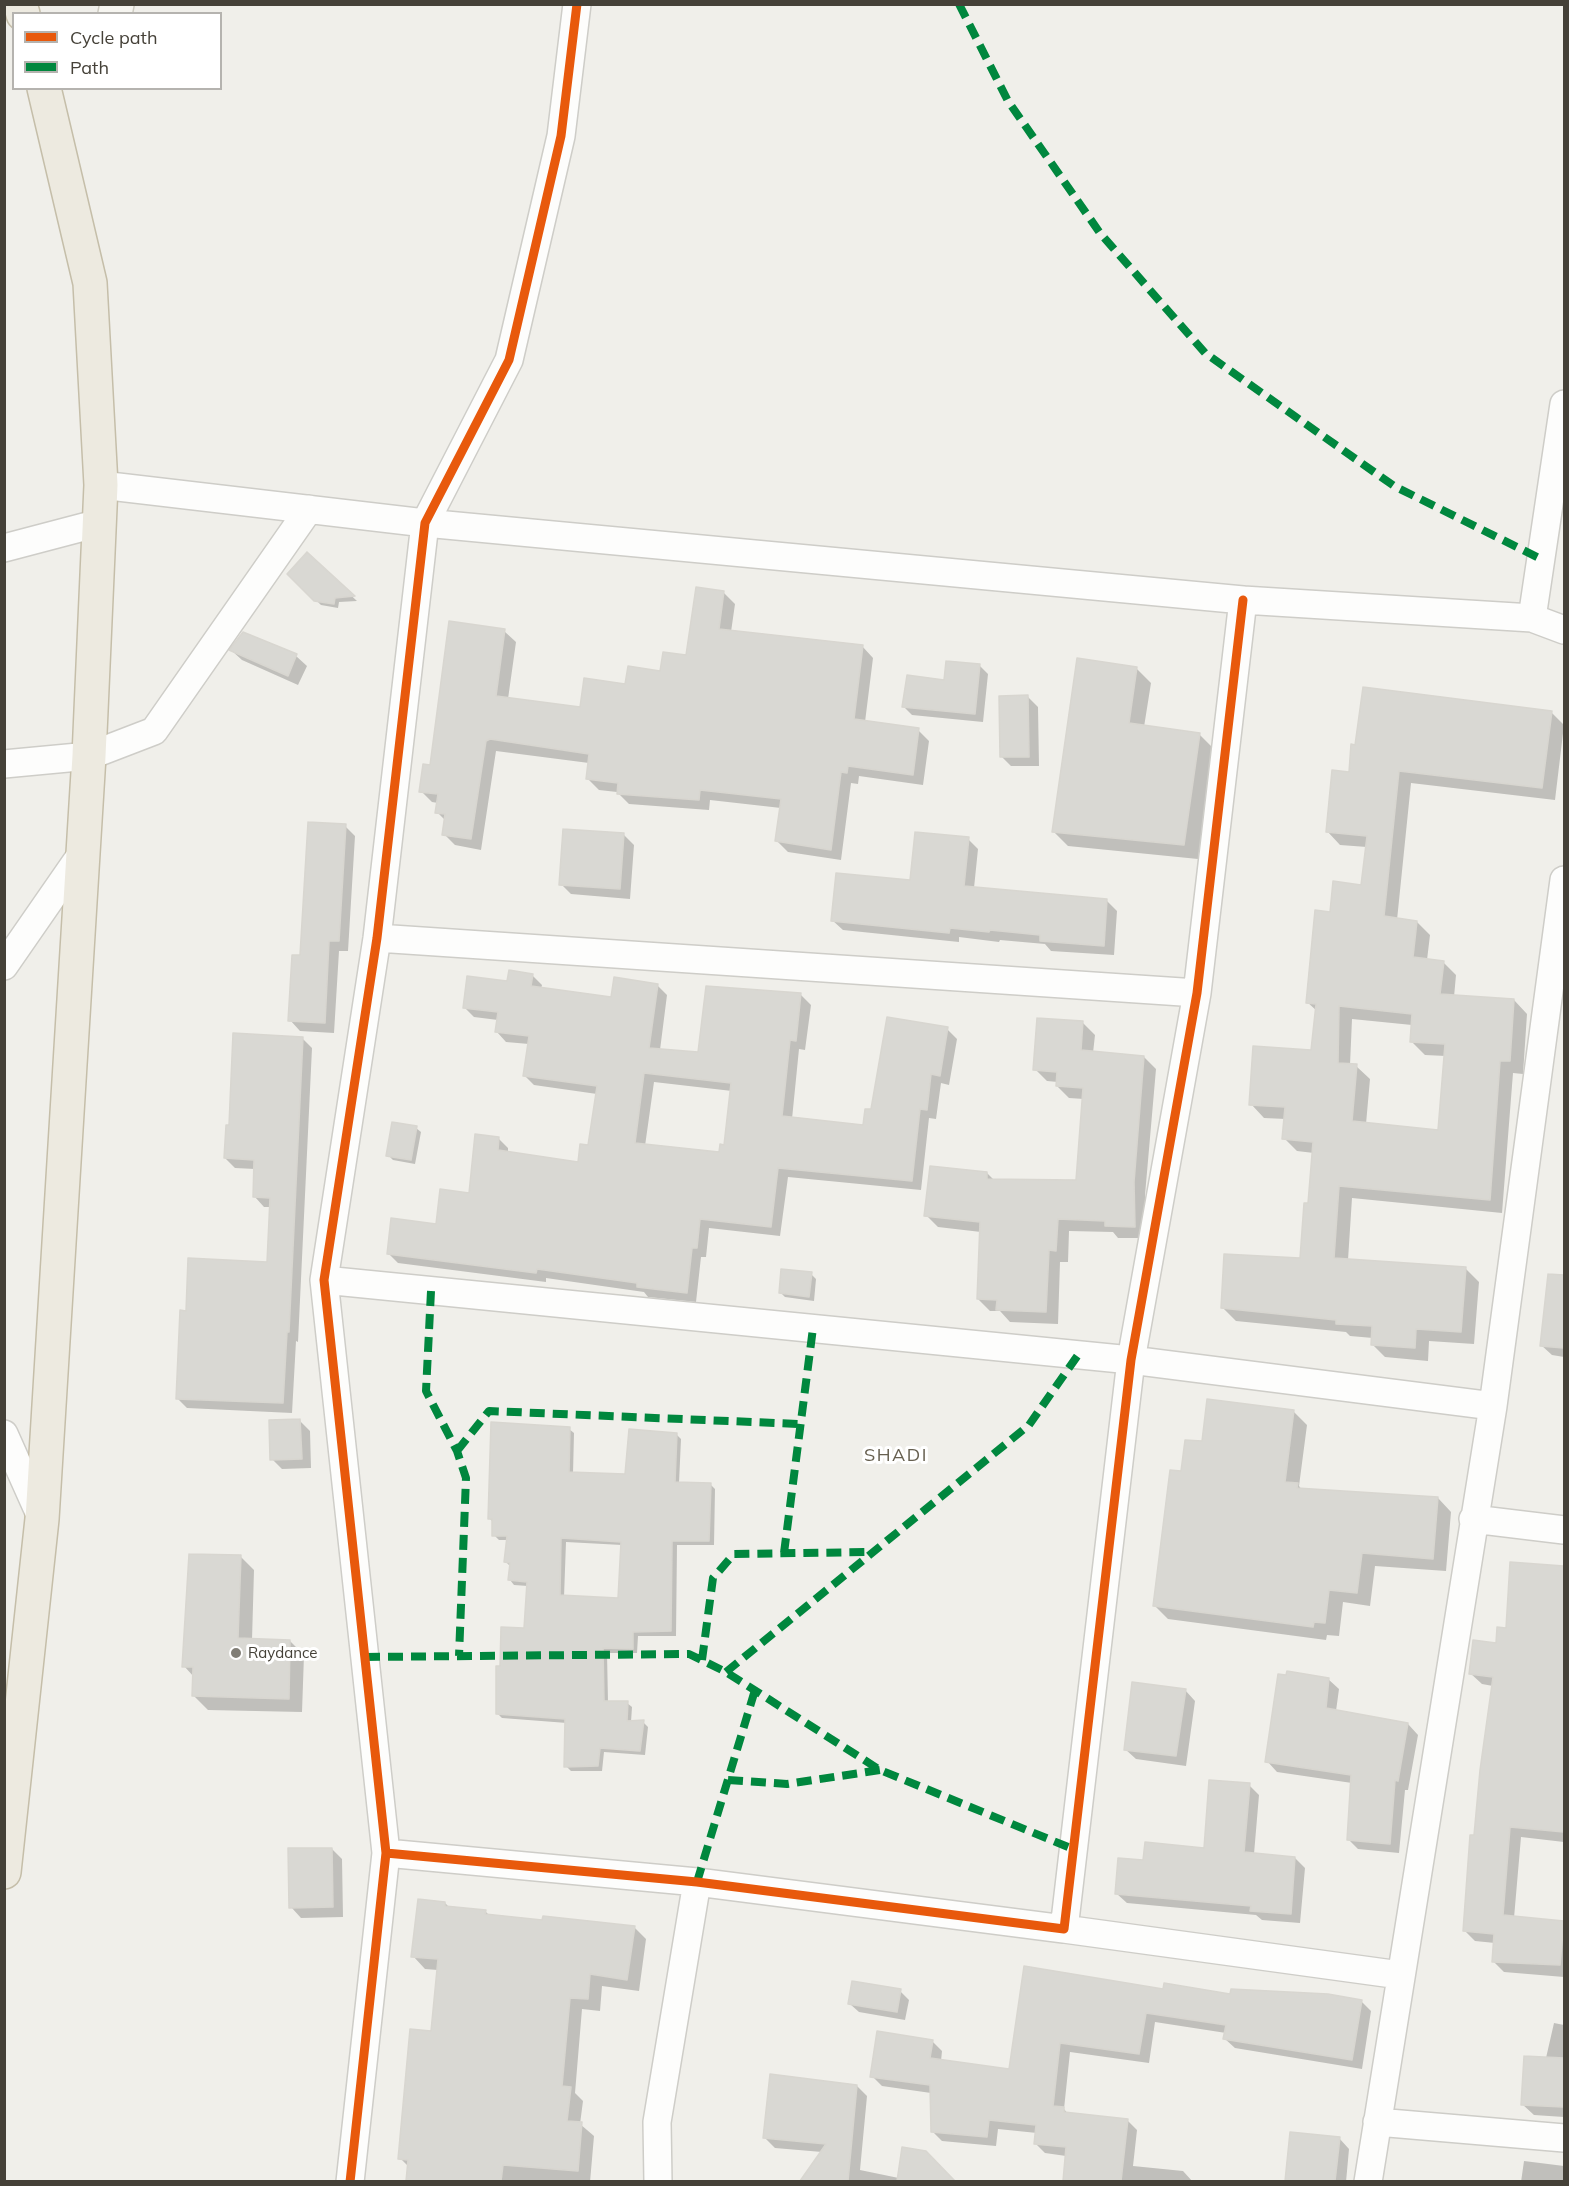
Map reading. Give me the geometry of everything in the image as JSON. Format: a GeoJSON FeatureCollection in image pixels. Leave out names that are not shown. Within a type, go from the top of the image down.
{"type":"FeatureCollection","features":[{"type":"Feature","properties":{"kind":"highway"},"geometry":{"type":"LineString","coordinates":[[4,1872],[42,1519],[89,756],[101,485],[90,283],[53,95]]}},
{"type":"Feature","properties":{"kind":"street"},"geometry":{"type":"LineString","coordinates":[[350,2181],[386,1853],[324,1280],[377,938],[425,523],[509,360],[561,136],[577,4]]}},
{"type":"Feature","properties":{"kind":"street"},"geometry":{"type":"LineString","coordinates":[[1532,618],[1564,404]]}},
{"type":"Feature","properties":{"kind":"street"},"geometry":{"type":"LineString","coordinates":[[101,485],[425,523],[1243,600],[1532,618],[1564,630]]}},
{"type":"Feature","properties":{"kind":"street"},"geometry":{"type":"LineString","coordinates":[[4,764],[89,756],[154,731],[309,509]]}},
{"type":"Feature","properties":{"kind":"street"},"geometry":{"type":"LineString","coordinates":[[4,548],[99,523]]}},
{"type":"Feature","properties":{"kind":"street"},"geometry":{"type":"LineString","coordinates":[[1064,1929],[1131,1360],[1197,993],[1243,600]]}},
{"type":"Feature","properties":{"kind":"street"},"geometry":{"type":"LineString","coordinates":[[4,966],[83,852]]}},
{"type":"Feature","properties":{"kind":"street"},"geometry":{"type":"LineString","coordinates":[[1368,2181],[1493,1406],[1564,880]]}},
{"type":"Feature","properties":{"kind":"street"},"geometry":{"type":"LineString","coordinates":[[377,938],[1197,993]]}},
{"type":"Feature","properties":{"kind":"street"},"geometry":{"type":"LineString","coordinates":[[324,1280],[1131,1360],[1493,1406]]}},
{"type":"Feature","properties":{"kind":"street"},"geometry":{"type":"LineString","coordinates":[[4,1434],[42,1519]]}},
{"type":"Feature","properties":{"kind":"street"},"geometry":{"type":"LineString","coordinates":[[1473,1519],[1564,1530]]}},
{"type":"Feature","properties":{"kind":"street"},"geometry":{"type":"LineString","coordinates":[[386,1853],[697,1882],[1400,1975]]}},
{"type":"Feature","properties":{"kind":"street"},"geometry":{"type":"LineString","coordinates":[[658,2181],[657,2122],[697,1882]]}},
{"type":"Feature","properties":{"kind":"street"},"geometry":{"type":"LineString","coordinates":[[1377,2122],[1564,2138]]}},
{"type":"Feature","properties":{"kind":"building"},"geometry":{"type":"Polygon","coordinates":[[[307,552],[355,596],[335,598],[334,604],[314,601],[287,574],[307,552]]]}},
{"type":"Feature","properties":{"kind":"building"},"geometry":{"type":"Polygon","coordinates":[[[696,587],[724,591],[719,629],[863,645],[854,719],[919,728],[913,775],[848,766],[847,773],[841,772],[831,850],[775,841],[781,799],[700,790],[699,800],[617,794],[618,783],[586,779],[589,754],[490,739],[486,741],[471,839],[442,835],[445,814],[435,813],[438,794],[419,792],[423,764],[430,765],[449,621],[505,629],[496,696],[580,707],[584,678],[625,684],[628,666],[660,671],[663,652],[686,655],[696,587]]]}},
{"type":"Feature","properties":{"kind":"building"},"geometry":{"type":"Polygon","coordinates":[[[243,632],[297,654],[288,676],[229,650],[243,632]]]}},
{"type":"Feature","properties":{"kind":"building"},"geometry":{"type":"Polygon","coordinates":[[[1077,658],[1137,667],[1129,723],[1200,733],[1184,845],[1052,832],[1077,658]]]}},
{"type":"Feature","properties":{"kind":"building"},"geometry":{"type":"Polygon","coordinates":[[[946,661],[980,664],[975,714],[902,707],[907,675],[944,680],[946,661]]]}},
{"type":"Feature","properties":{"kind":"building"},"geometry":{"type":"Polygon","coordinates":[[[1363,687],[1552,711],[1542,788],[1399,771],[1384,916],[1417,921],[1413,957],[1444,961],[1440,994],[1514,999],[1510,1061],[1500,1061],[1490,1200],[1339,1186],[1334,1258],[1466,1267],[1461,1332],[1416,1329],[1415,1348],[1371,1345],[1372,1326],[1336,1324],[1336,1320],[1221,1308],[1224,1254],[1300,1258],[1304,1203],[1308,1203],[1313,1142],[1282,1139],[1285,1107],[1249,1105],[1253,1046],[1311,1050],[1316,1004],[1306,1003],[1315,910],[1330,912],[1333,881],[1361,885],[1367,836],[1326,832],[1332,770],[1349,772],[1351,744],[1355,745],[1363,687]],[[1339,1006],[1338,1063],[1357,1064],[1352,1121],[1438,1130],[1445,1044],[1410,1042],[1412,1014],[1339,1006]]]}},
{"type":"Feature","properties":{"kind":"building"},"geometry":{"type":"Polygon","coordinates":[[[1028,695],[1029,757],[1000,757],[999,696],[1028,695]]]}},
{"type":"Feature","properties":{"kind":"building"},"geometry":{"type":"Polygon","coordinates":[[[308,822],[346,824],[339,941],[329,941],[325,1023],[288,1021],[292,955],[300,955],[308,822]]]}},
{"type":"Feature","properties":{"kind":"building"},"geometry":{"type":"Polygon","coordinates":[[[563,829],[624,833],[620,889],[559,885],[563,829]]]}},
{"type":"Feature","properties":{"kind":"building"},"geometry":{"type":"Polygon","coordinates":[[[915,832],[969,837],[964,886],[1107,899],[1104,946],[1040,941],[1040,935],[990,930],[989,932],[950,928],[949,933],[831,921],[836,873],[910,880],[915,832]]]}},
{"type":"Feature","properties":{"kind":"building"},"geometry":{"type":"Polygon","coordinates":[[[509,970],[533,974],[531,986],[611,997],[614,977],[658,984],[649,1048],[698,1052],[706,986],[801,993],[796,1041],[790,1040],[782,1116],[863,1125],[865,1109],[871,1109],[887,1017],[948,1027],[940,1076],[931,1074],[927,1110],[920,1109],[912,1181],[778,1168],[771,1227],[700,1219],[697,1248],[692,1248],[687,1293],[637,1287],[637,1283],[537,1269],[536,1273],[387,1254],[391,1218],[436,1224],[440,1189],[469,1193],[475,1134],[499,1137],[498,1150],[578,1162],[580,1144],[588,1145],[597,1086],[523,1076],[529,1036],[495,1032],[498,1012],[463,1008],[467,976],[507,981],[509,970]],[[644,1073],[635,1143],[719,1152],[720,1144],[724,1145],[731,1083],[644,1073]]]}},
{"type":"Feature","properties":{"kind":"building"},"geometry":{"type":"Polygon","coordinates":[[[1037,1018],[1083,1021],[1081,1050],[1144,1056],[1134,1182],[1135,1227],[1105,1226],[1105,1221],[1058,1219],[1056,1251],[1049,1250],[1046,1312],[996,1310],[997,1300],[977,1299],[980,1222],[924,1216],[930,1166],[987,1172],[987,1179],[1076,1180],[1083,1088],[1056,1086],[1057,1072],[1033,1070],[1037,1018]]]}},
{"type":"Feature","properties":{"kind":"building"},"geometry":{"type":"Polygon","coordinates":[[[233,1033],[303,1037],[289,1332],[287,1332],[283,1403],[176,1399],[180,1310],[186,1311],[188,1258],[267,1262],[270,1198],[253,1197],[254,1160],[224,1158],[226,1125],[229,1125],[233,1033]]]}},
{"type":"Feature","properties":{"kind":"building"},"geometry":{"type":"Polygon","coordinates":[[[392,1122],[417,1126],[411,1160],[386,1156],[392,1122]]]}},
{"type":"Feature","properties":{"kind":"building"},"geometry":{"type":"Polygon","coordinates":[[[781,1269],[812,1272],[809,1297],[779,1293],[781,1269]]]}},
{"type":"Feature","properties":{"kind":"building"},"geometry":{"type":"Polygon","coordinates":[[[1548,1274],[1564,1275],[1564,1348],[1540,1346],[1548,1274]]]}},
{"type":"Feature","properties":{"kind":"building"},"geometry":{"type":"Polygon","coordinates":[[[1207,1399],[1294,1410],[1285,1482],[1298,1483],[1297,1488],[1438,1497],[1433,1559],[1362,1553],[1357,1593],[1329,1590],[1325,1623],[1314,1622],[1313,1627],[1153,1606],[1170,1470],[1181,1471],[1185,1440],[1202,1441],[1207,1399]]]}},
{"type":"Feature","properties":{"kind":"building"},"geometry":{"type":"Polygon","coordinates":[[[300,1419],[302,1459],[270,1460],[269,1420],[300,1419]]]}},
{"type":"Feature","properties":{"kind":"building"},"geometry":{"type":"Polygon","coordinates":[[[491,1422],[570,1427],[569,1472],[625,1474],[629,1429],[677,1433],[675,1482],[711,1483],[709,1541],[672,1541],[671,1631],[633,1632],[633,1649],[603,1648],[604,1701],[628,1701],[627,1721],[644,1720],[640,1751],[600,1748],[598,1766],[564,1767],[565,1719],[496,1714],[496,1666],[500,1666],[501,1627],[524,1628],[527,1582],[508,1580],[510,1563],[504,1562],[507,1536],[492,1536],[492,1519],[488,1519],[491,1422]],[[561,1538],[560,1595],[618,1598],[621,1542],[561,1538]]]}},
{"type":"Feature","properties":{"kind":"building"},"geometry":{"type":"Polygon","coordinates":[[[189,1554],[241,1555],[238,1638],[290,1640],[289,1699],[192,1696],[193,1667],[182,1667],[189,1554]]]}},
{"type":"Feature","properties":{"kind":"building"},"geometry":{"type":"Polygon","coordinates":[[[1510,1562],[1564,1566],[1564,1832],[1510,1827],[1503,1915],[1564,1921],[1560,1965],[1492,1962],[1494,1934],[1463,1931],[1470,1835],[1474,1835],[1480,1770],[1493,1677],[1469,1674],[1473,1640],[1496,1643],[1497,1627],[1506,1628],[1510,1562]]]}},
{"type":"Feature","properties":{"kind":"building"},"geometry":{"type":"Polygon","coordinates":[[[1287,1671],[1329,1678],[1326,1708],[1408,1723],[1398,1781],[1395,1780],[1390,1844],[1347,1840],[1351,1775],[1265,1762],[1278,1674],[1286,1675],[1287,1671]]]}},
{"type":"Feature","properties":{"kind":"building"},"geometry":{"type":"Polygon","coordinates":[[[1132,1682],[1186,1689],[1176,1756],[1124,1750],[1132,1682]]]}},
{"type":"Feature","properties":{"kind":"building"},"geometry":{"type":"Polygon","coordinates":[[[1209,1780],[1250,1783],[1244,1852],[1295,1857],[1291,1914],[1250,1911],[1251,1906],[1115,1894],[1118,1858],[1143,1860],[1145,1842],[1204,1848],[1209,1780]]]}},
{"type":"Feature","properties":{"kind":"building"},"geometry":{"type":"Polygon","coordinates":[[[288,1848],[332,1848],[333,1907],[289,1908],[288,1848]]]}},
{"type":"Feature","properties":{"kind":"building"},"geometry":{"type":"Polygon","coordinates":[[[418,1899],[445,1902],[445,1906],[486,1910],[485,1914],[542,1920],[543,1916],[635,1926],[627,1980],[590,1974],[588,1999],[570,1998],[562,2086],[571,2087],[567,2121],[582,2122],[578,2171],[503,2165],[501,2181],[406,2181],[408,2160],[398,2159],[410,2029],[431,2031],[438,1959],[411,1957],[418,1899]]]}},
{"type":"Feature","properties":{"kind":"building"},"geometry":{"type":"Polygon","coordinates":[[[1024,1966],[1163,1989],[1164,1983],[1230,1994],[1231,1989],[1328,1994],[1362,2000],[1352,2060],[1223,2039],[1226,2025],[1146,2013],[1139,2054],[1060,2043],[1053,2106],[1064,2107],[1064,2112],[1128,2119],[1121,2181],[1063,2181],[1066,2147],[1034,2144],[1036,2125],[989,2120],[987,2137],[931,2132],[930,2085],[870,2077],[877,2031],[933,2040],[930,2058],[1009,2069],[1024,1966]]]}},
{"type":"Feature","properties":{"kind":"building"},"geometry":{"type":"Polygon","coordinates":[[[852,1981],[901,1989],[897,2012],[848,2004],[852,1981]]]}},
{"type":"Feature","properties":{"kind":"building"},"geometry":{"type":"Polygon","coordinates":[[[1524,2056],[1564,2058],[1564,2107],[1521,2105],[1524,2056]]]}},
{"type":"Feature","properties":{"kind":"building"},"geometry":{"type":"Polygon","coordinates":[[[770,2074],[857,2085],[848,2181],[800,2181],[826,2144],[763,2138],[770,2074]]]}},
{"type":"Feature","properties":{"kind":"building"},"geometry":{"type":"Polygon","coordinates":[[[1290,2132],[1340,2137],[1335,2181],[1285,2181],[1290,2132]]]}},
{"type":"Feature","properties":{"kind":"building"},"geometry":{"type":"Polygon","coordinates":[[[902,2147],[926,2151],[955,2181],[897,2181],[902,2147]]]}},
{"type":"Feature","properties":{"kind":"marked path"},"geometry":{"type":"LineString","coordinates":[[959,4],[1008,101],[1100,233],[1205,353],[1394,486],[1541,559]]}},
{"type":"Feature","properties":{"kind":"marked path"},"geometry":{"type":"LineString","coordinates":[[431,1291],[426,1391],[457,1451],[466,1478],[459,1656]]}},
{"type":"Feature","properties":{"kind":"marked path"},"geometry":{"type":"LineString","coordinates":[[784,1553],[813,1328]]}},
{"type":"Feature","properties":{"kind":"marked path"},"geometry":{"type":"LineString","coordinates":[[726,1672],[1029,1425],[1078,1355]]}},
{"type":"Feature","properties":{"kind":"marked path"},"geometry":{"type":"LineString","coordinates":[[457,1451],[489,1411],[800,1424]]}},
{"type":"Feature","properties":{"kind":"marked path"},"geometry":{"type":"LineString","coordinates":[[702,1660],[713,1578],[734,1554],[872,1552]]}},
{"type":"Feature","properties":{"kind":"marked path"},"geometry":{"type":"LineString","coordinates":[[365,1657],[689,1654],[726,1672],[880,1770],[1073,1849]]}},
{"type":"Feature","properties":{"kind":"marked path"},"geometry":{"type":"LineString","coordinates":[[697,1882],[755,1690]]}},
{"type":"Feature","properties":{"kind":"marked path"},"geometry":{"type":"LineString","coordinates":[[728,1780],[787,1784],[880,1770]]}},
{"type":"Feature","properties":{"kind":"cycle path"},"geometry":{"type":"LineString","coordinates":[[350,2182],[386,1853],[324,1280],[377,938],[425,523],[509,360],[561,136],[577,4]]}},
{"type":"Feature","properties":{"kind":"cycle path"},"geometry":{"type":"LineString","coordinates":[[386,1853],[697,1882],[1064,1929],[1131,1360],[1197,993],[1243,600]]}},
{"type":"Feature","properties":{"kind":"place","name":"Raydance"},"geometry":{"type":"Point","coordinates":[236,1653]}},
{"type":"Feature","properties":{"kind":"district","name":"SHADI"},"geometry":{"type":"Point","coordinates":[896,1456]}}]}
